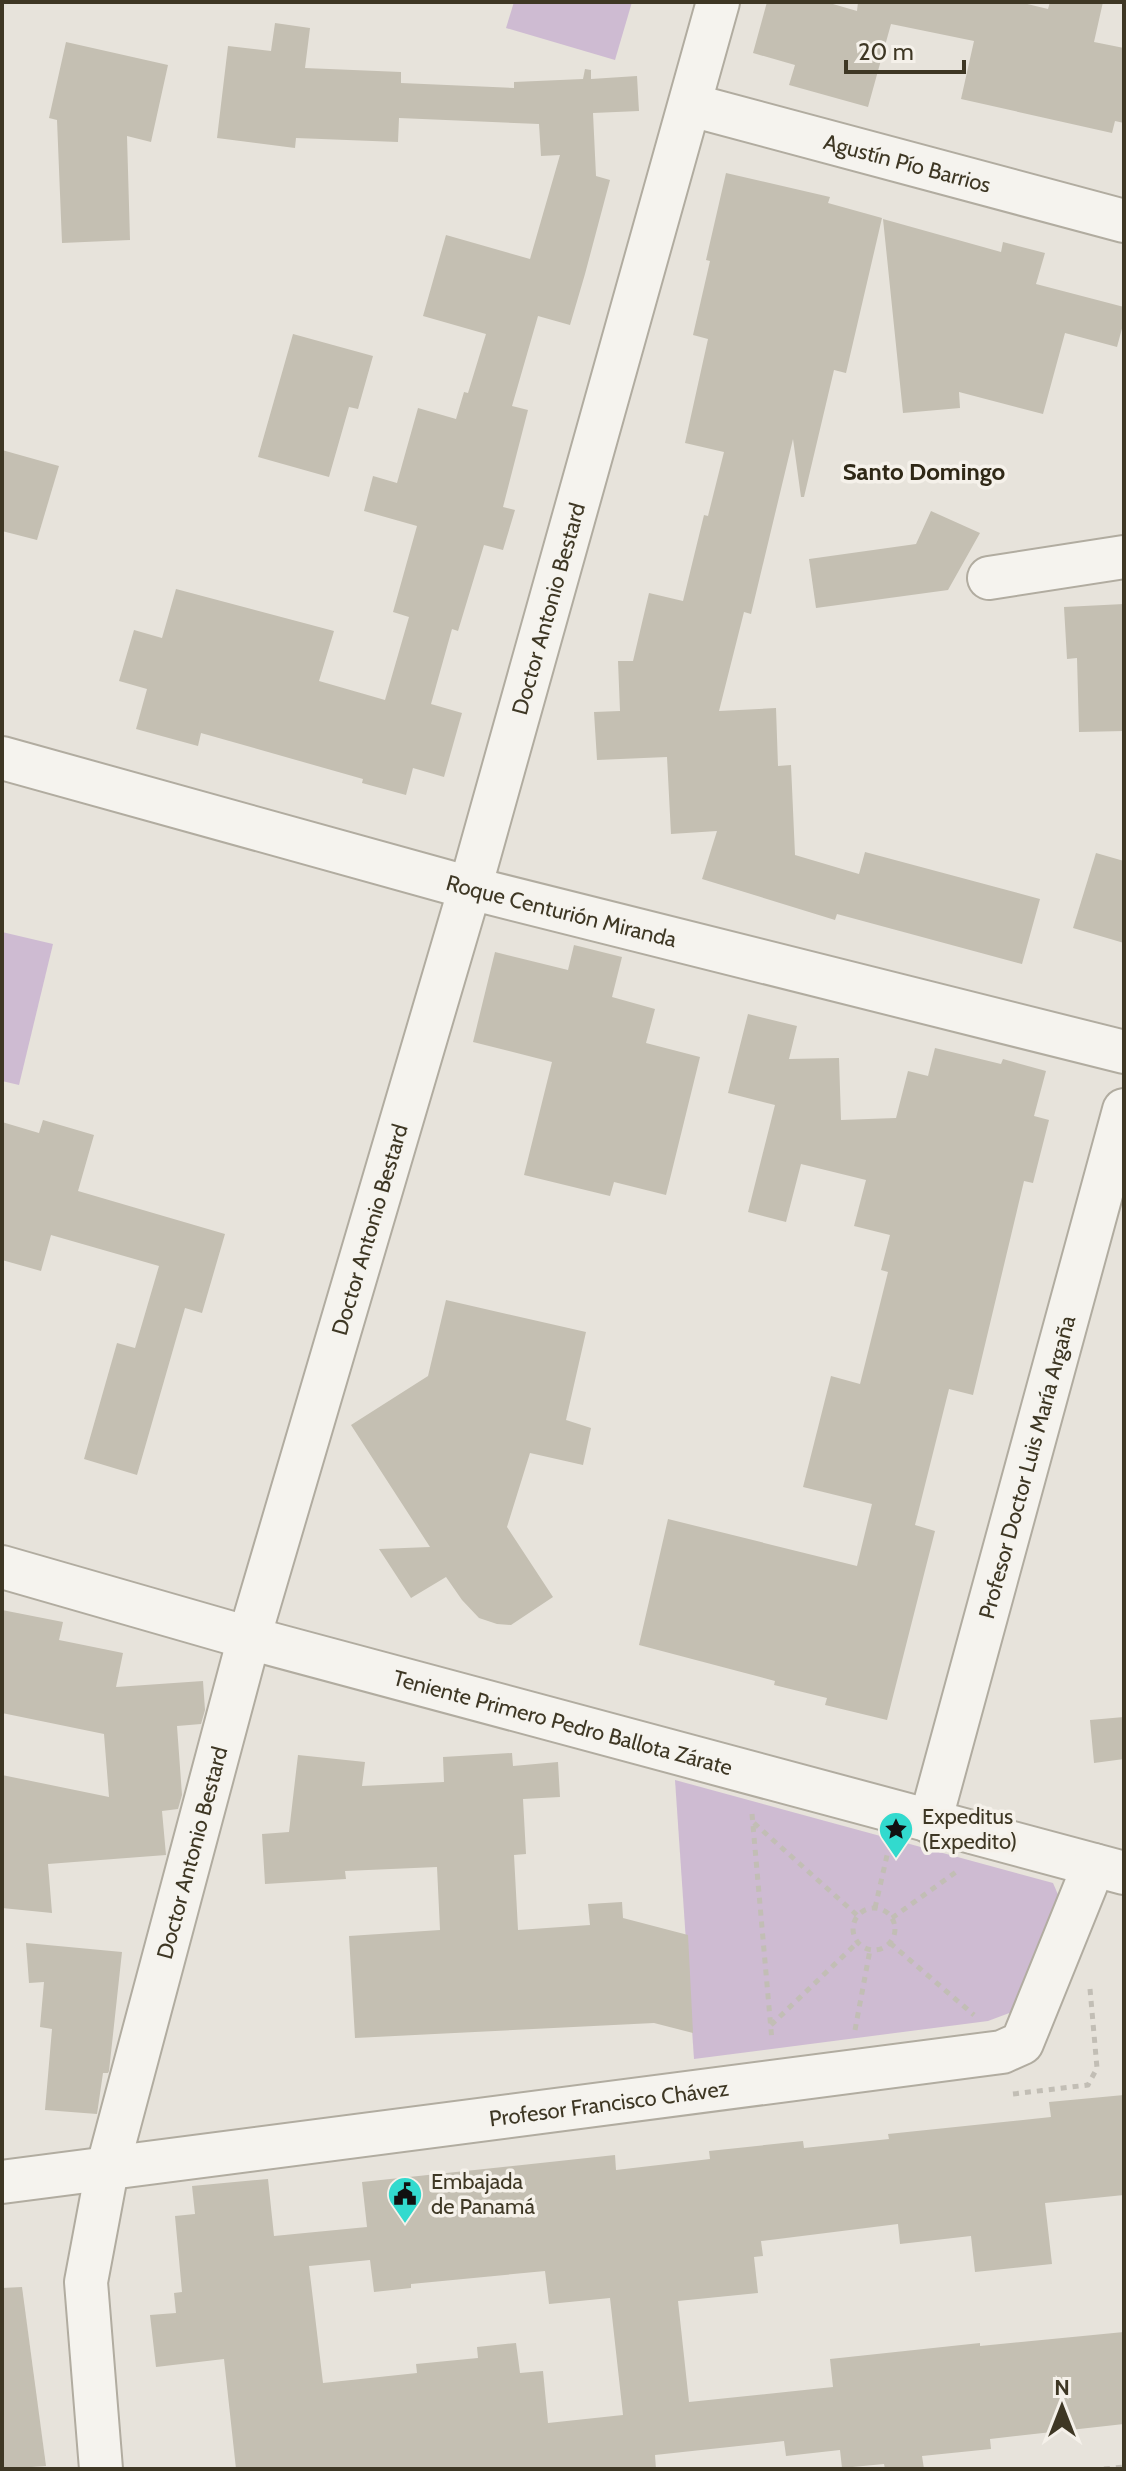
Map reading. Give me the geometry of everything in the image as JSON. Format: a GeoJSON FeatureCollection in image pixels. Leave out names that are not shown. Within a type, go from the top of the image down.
{"type":"FeatureCollection","features":[{"type":"Feature","properties":{"kind":"street","name":"Doctor Antonio Bestard"},"geometry":{"type":"LineString","coordinates":[[101,2469],[86,2282],[107,2170],[249,1638],[470,888],[718,2]]}},
{"type":"Feature","properties":{"kind":"street","name":"Agustín Pío Barrios"},"geometry":{"type":"LineString","coordinates":[[691,105],[1124,221]]}},
{"type":"Feature","properties":{"kind":"street"},"geometry":{"type":"LineString","coordinates":[[989,578],[1124,557]]}},
{"type":"Feature","properties":{"kind":"street","name":"Roque Centurión Miranda"},"geometry":{"type":"LineString","coordinates":[[2,758],[470,888],[1124,1052]]}},
{"type":"Feature","properties":{"kind":"street","name":"Profesor Doctor Luis María Argaña"},"geometry":{"type":"LineString","coordinates":[[930,1822],[1124,1110]]}},
{"type":"Feature","properties":{"kind":"street","name":"Teniente Primero Pedro Ballota Zárate"},"geometry":{"type":"LineString","coordinates":[[2,1567],[249,1638],[1109,1869]]}},
{"type":"Feature","properties":{"kind":"street","name":"Profesor Francisco Chávez"},"geometry":{"type":"LineString","coordinates":[[2,2182],[1002,2052],[1022,2043],[1109,1869]]}},
{"type":"Feature","properties":{"kind":"path"},"geometry":{"type":"LineString","coordinates":[[752,1810],[772,2041],[785,2039]]}},
{"type":"Feature","properties":{"kind":"path"},"geometry":{"type":"LineString","coordinates":[[753,1822],[858,1916]]}},
{"type":"Feature","properties":{"kind":"path"},"geometry":{"type":"LineString","coordinates":[[875,1908],[889,1847]]}},
{"type":"Feature","properties":{"kind":"path"},"geometry":{"type":"LineString","coordinates":[[892,1918],[961,1868]]}},
{"type":"Feature","properties":{"kind":"path"},"geometry":{"type":"LineString","coordinates":[[875,1908],[888,1913],[896,1930],[890,1943],[884,1948],[870,1950],[858,1942],[854,1929],[858,1916],[875,1908]]}},
{"type":"Feature","properties":{"kind":"path"},"geometry":{"type":"LineString","coordinates":[[770,2026],[858,1942]]}},
{"type":"Feature","properties":{"kind":"path"},"geometry":{"type":"LineString","coordinates":[[890,1943],[974,2015]]}},
{"type":"Feature","properties":{"kind":"path"},"geometry":{"type":"LineString","coordinates":[[855,2030],[870,1950]]}},
{"type":"Feature","properties":{"kind":"path"},"geometry":{"type":"LineString","coordinates":[[1009,2095],[1088,2085],[1097,2068],[1090,1989]]}},
{"type":"Feature","properties":{"kind":"path"},"geometry":{"type":"LineString","coordinates":[[959,2017],[986,2014]]}},
{"type":"Feature","properties":{"kind":"path"},"geometry":{"type":"LineString","coordinates":[[841,2032],[870,2028]]}},
{"type":"Feature","properties":{"kind":"path"},"geometry":{"type":"LineString","coordinates":[[1104,2469],[1124,2467]]}},
{"type":"Feature","properties":{"kind":"shaded area"},"geometry":{"type":"Polygon","coordinates":[[[514,2],[632,2],[615,60],[506,28],[514,2]]]}},
{"type":"Feature","properties":{"kind":"shaded area"},"geometry":{"type":"Polygon","coordinates":[[[2,932],[53,944],[19,1085],[2,1081],[2,932]]]}},
{"type":"Feature","properties":{"kind":"shaded area"},"geometry":{"type":"Polygon","coordinates":[[[675,1780],[1053,1883],[1066,1913],[1012,2012],[988,2021],[694,2059],[675,1780]]]}},
{"type":"Feature","properties":{"kind":"building"},"geometry":{"type":"Polygon","coordinates":[[[767,2],[826,2],[857,11],[858,2],[1019,2],[1048,9],[1050,2],[1103,2],[1094,42],[1124,48],[1124,123],[1115,121],[1112,133],[961,99],[974,41],[891,24],[868,107],[789,85],[795,65],[753,53],[767,2]]]}},
{"type":"Feature","properties":{"kind":"building"},"geometry":{"type":"Polygon","coordinates":[[[275,23],[310,28],[305,68],[401,72],[401,83],[514,88],[514,82],[583,79],[585,69],[591,70],[591,79],[637,76],[639,111],[593,113],[596,176],[610,180],[585,274],[570,325],[538,316],[512,406],[528,410],[503,507],[515,510],[503,550],[484,545],[458,631],[452,629],[431,704],[462,713],[444,777],[413,768],[406,795],[362,783],[363,779],[201,733],[198,746],[136,729],[147,689],[119,681],[134,630],[162,638],[176,589],[334,631],[319,681],[385,700],[409,617],[393,612],[417,526],[364,511],[373,476],[397,483],[418,408],[456,419],[464,392],[468,393],[486,334],[423,316],[446,235],[530,259],[560,155],[541,156],[539,124],[399,118],[398,142],[296,138],[295,148],[217,138],[228,46],[271,51],[275,23]]]}},
{"type":"Feature","properties":{"kind":"building"},"geometry":{"type":"Polygon","coordinates":[[[66,42],[168,65],[151,142],[127,136],[130,240],[62,243],[57,120],[49,118],[66,42]]]}},
{"type":"Feature","properties":{"kind":"building"},"geometry":{"type":"Polygon","coordinates":[[[726,173],[830,197],[828,203],[882,218],[846,373],[834,370],[804,497],[801,497],[793,439],[751,614],[744,612],[719,711],[776,708],[778,766],[791,765],[795,855],[859,874],[865,852],[1040,899],[1022,964],[837,914],[835,920],[702,879],[717,831],[671,834],[667,757],[597,760],[594,712],[620,711],[618,661],[633,661],[649,593],[683,601],[704,515],[708,516],[724,452],[685,443],[708,339],[693,335],[726,173]]]}},
{"type":"Feature","properties":{"kind":"building"},"geometry":{"type":"Polygon","coordinates":[[[883,219],[1001,252],[1003,242],[1045,253],[1036,284],[1124,307],[1124,321],[1117,347],[1065,333],[1043,414],[959,392],[960,408],[903,413],[883,219]]]}},
{"type":"Feature","properties":{"kind":"building"},"geometry":{"type":"Polygon","coordinates":[[[293,334],[373,356],[358,409],[349,407],[329,477],[258,457],[293,334]]]}},
{"type":"Feature","properties":{"kind":"building"},"geometry":{"type":"Polygon","coordinates":[[[2,450],[59,466],[37,540],[2,531],[2,450]]]}},
{"type":"Feature","properties":{"kind":"building"},"geometry":{"type":"Polygon","coordinates":[[[931,511],[980,533],[948,590],[816,608],[809,559],[916,544],[931,511]]]}},
{"type":"Feature","properties":{"kind":"building"},"geometry":{"type":"Polygon","coordinates":[[[1124,604],[1124,731],[1079,732],[1077,658],[1067,659],[1064,607],[1124,604]]]}},
{"type":"Feature","properties":{"kind":"building"},"geometry":{"type":"Polygon","coordinates":[[[1096,853],[1124,861],[1124,943],[1073,928],[1096,853]]]}},
{"type":"Feature","properties":{"kind":"building"},"geometry":{"type":"Polygon","coordinates":[[[574,945],[622,957],[612,997],[655,1009],[646,1043],[700,1057],[666,1195],[614,1182],[610,1196],[524,1175],[552,1062],[473,1042],[495,952],[568,970],[574,945]]]}},
{"type":"Feature","properties":{"kind":"building"},"geometry":{"type":"Polygon","coordinates":[[[748,1014],[797,1026],[789,1059],[839,1058],[841,1120],[896,1118],[908,1071],[928,1076],[935,1048],[1001,1064],[1003,1059],[1046,1071],[1034,1116],[1049,1120],[1033,1183],[1024,1181],[973,1395],[949,1389],[915,1525],[935,1531],[887,1720],[825,1705],[827,1698],[774,1685],[775,1681],[639,1645],[668,1519],[857,1566],[872,1504],[803,1487],[831,1376],[860,1384],[888,1272],[881,1270],[890,1235],[854,1226],[866,1180],[801,1164],[786,1222],[748,1212],[775,1105],[728,1093],[748,1014]]]}},
{"type":"Feature","properties":{"kind":"building"},"geometry":{"type":"Polygon","coordinates":[[[43,1120],[94,1135],[78,1191],[225,1234],[202,1313],[185,1308],[137,1475],[84,1459],[117,1343],[135,1348],[159,1266],[51,1235],[41,1271],[2,1260],[2,1122],[39,1133],[43,1120]]]}},
{"type":"Feature","properties":{"kind":"building"},"geometry":{"type":"Polygon","coordinates":[[[446,1300],[586,1332],[566,1420],[591,1428],[583,1465],[530,1453],[507,1527],[553,1597],[511,1625],[479,1618],[446,1577],[411,1598],[379,1549],[430,1547],[351,1425],[428,1376],[446,1300]]]}},
{"type":"Feature","properties":{"kind":"building"},"geometry":{"type":"Polygon","coordinates":[[[2,1610],[63,1622],[59,1640],[123,1653],[116,1687],[203,1681],[205,1710],[201,1724],[177,1726],[182,1795],[178,1809],[162,1811],[166,1855],[48,1864],[52,1913],[2,1908],[2,1775],[109,1797],[104,1734],[2,1713],[2,1610]]]}},
{"type":"Feature","properties":{"kind":"building"},"geometry":{"type":"Polygon","coordinates":[[[1124,1717],[1124,1759],[1094,1763],[1090,1720],[1124,1717]]]}},
{"type":"Feature","properties":{"kind":"building"},"geometry":{"type":"Polygon","coordinates":[[[512,1753],[513,1766],[558,1762],[560,1797],[523,1799],[526,1854],[514,1855],[518,1930],[590,1925],[588,1904],[622,1902],[623,1918],[688,1935],[693,2033],[654,2023],[355,2038],[349,1936],[440,1930],[437,1867],[345,1871],[346,1879],[265,1884],[262,1834],[289,1832],[298,1755],[365,1762],[362,1786],[444,1782],[443,1757],[512,1753]]]}},
{"type":"Feature","properties":{"kind":"building"},"geometry":{"type":"Polygon","coordinates":[[[26,1943],[122,1952],[109,2071],[103,2073],[97,2114],[45,2110],[52,2029],[40,2027],[44,1982],[29,1983],[26,1943]]]}},
{"type":"Feature","properties":{"kind":"building"},"geometry":{"type":"Polygon","coordinates":[[[1124,2095],[1124,2195],[1045,2203],[1052,2264],[975,2272],[971,2236],[900,2244],[898,2224],[761,2241],[763,2256],[754,2257],[758,2293],[678,2301],[689,2402],[833,2387],[830,2359],[1124,2332],[1124,2424],[990,2439],[991,2449],[922,2456],[924,2469],[885,2469],[884,2464],[842,2468],[840,2450],[786,2456],[784,2441],[655,2455],[656,2469],[236,2469],[224,2359],[156,2367],[150,2315],[176,2313],[174,2293],[182,2292],[175,2216],[195,2214],[192,2186],[268,2179],[274,2236],[367,2227],[362,2182],[615,2155],[616,2170],[710,2159],[709,2151],[803,2141],[804,2148],[889,2139],[888,2134],[1051,2117],[1049,2102],[1124,2095]],[[370,2260],[309,2266],[323,2383],[417,2373],[416,2364],[478,2358],[477,2347],[516,2343],[520,2373],[543,2371],[548,2423],[623,2415],[610,2298],[549,2304],[545,2271],[411,2284],[411,2288],[374,2292],[370,2260]]]}},
{"type":"Feature","properties":{"kind":"building"},"geometry":{"type":"Polygon","coordinates":[[[22,2287],[46,2466],[2,2469],[2,2288],[22,2287]]]}},
{"type":"Feature","properties":{"kind":"place","name":"Expeditus (Expedito)"},"geometry":{"type":"Point","coordinates":[896,1860]}},
{"type":"Feature","properties":{"kind":"place","name":"Embajada de Panamá"},"geometry":{"type":"Point","coordinates":[405,2225]}},
{"type":"Feature","properties":{"kind":"district","name":"Santo Domingo"},"geometry":{"type":"Point","coordinates":[924,472]}}]}
